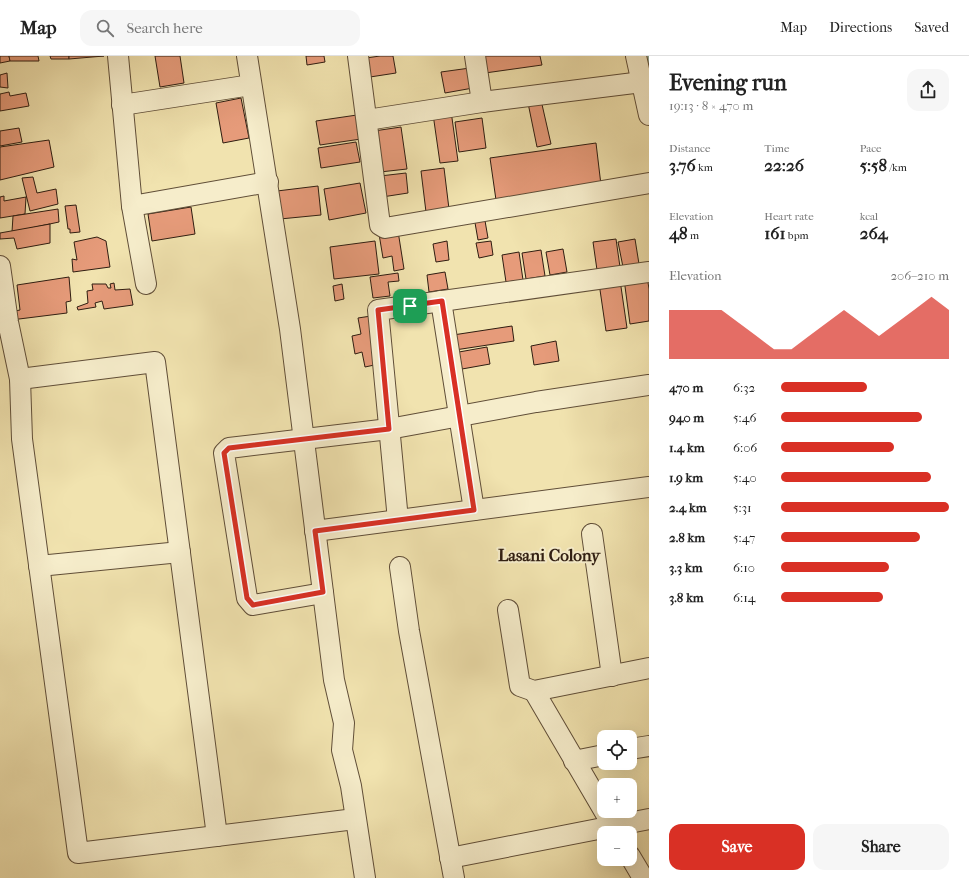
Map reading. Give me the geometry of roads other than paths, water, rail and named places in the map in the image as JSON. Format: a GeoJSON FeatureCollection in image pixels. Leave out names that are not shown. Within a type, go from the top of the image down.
{"type":"FeatureCollection","features":[{"type":"Feature","properties":{"kind":"street"},"geometry":{"type":"LineString","coordinates":[[118,56],[132,206],[146,284]]}},
{"type":"Feature","properties":{"kind":"street"},"geometry":{"type":"LineString","coordinates":[[247,56],[290,329],[334,680],[344,723],[342,750],[351,786],[365,878]]}},
{"type":"Feature","properties":{"kind":"street"},"geometry":{"type":"LineString","coordinates":[[358,56],[380,224],[385,228],[649,183]]}},
{"type":"Feature","properties":{"kind":"street"},"geometry":{"type":"LineString","coordinates":[[475,56],[482,102]]}},
{"type":"Feature","properties":{"kind":"street"},"geometry":{"type":"LineString","coordinates":[[636,56],[649,115]]}},
{"type":"Feature","properties":{"kind":"street"},"geometry":{"type":"LineString","coordinates":[[367,120],[482,102],[642,82]]}},
{"type":"Feature","properties":{"kind":"street"},"geometry":{"type":"LineString","coordinates":[[122,105],[251,85]]}},
{"type":"Feature","properties":{"kind":"street"},"geometry":{"type":"LineString","coordinates":[[132,206],[268,182]]}},
{"type":"Feature","properties":{"kind":"street"},"geometry":{"type":"LineString","coordinates":[[0,266],[8,322],[20,379],[22,439],[78,853],[355,819]]}},
{"type":"Feature","properties":{"kind":"street"},"geometry":{"type":"LineString","coordinates":[[398,520],[378,310],[649,272]]}},
{"type":"Feature","properties":{"kind":"street"},"geometry":{"type":"LineString","coordinates":[[442,301],[474,510]]}},
{"type":"Feature","properties":{"kind":"street"},"geometry":{"type":"LineString","coordinates":[[20,379],[155,362],[217,836]]}},
{"type":"Feature","properties":{"kind":"street"},"geometry":{"type":"LineString","coordinates":[[323,592],[253,605],[247,598],[224,453],[229,448],[389,429],[459,415],[649,385]]}},
{"type":"Feature","properties":{"kind":"street"},"geometry":{"type":"LineString","coordinates":[[315,531],[649,487]]}},
{"type":"Feature","properties":{"kind":"street"},"geometry":{"type":"LineString","coordinates":[[592,534],[612,676]]}},
{"type":"Feature","properties":{"kind":"street"},"geometry":{"type":"LineString","coordinates":[[39,566],[180,552]]}},
{"type":"Feature","properties":{"kind":"street"},"geometry":{"type":"LineString","coordinates":[[400,567],[409,631],[454,878]]}},
{"type":"Feature","properties":{"kind":"street"},"geometry":{"type":"LineString","coordinates":[[508,610],[520,686],[534,691],[649,668]]}},
{"type":"Feature","properties":{"kind":"street"},"geometry":{"type":"LineString","coordinates":[[534,691],[613,826]]}},
{"type":"Feature","properties":{"kind":"street"},"geometry":{"type":"LineString","coordinates":[[637,749],[649,746]]}},
{"type":"Feature","properties":{"kind":"street"},"geometry":{"type":"LineString","coordinates":[[574,761],[597,756]]}},
{"type":"Feature","properties":{"kind":"street"},"geometry":{"type":"LineString","coordinates":[[627,826],[649,819]]}},
{"type":"Feature","properties":{"kind":"street"},"geometry":{"type":"LineString","coordinates":[[450,858],[597,833]]}},
{"type":"Feature","properties":{"kind":"street"},"geometry":{"type":"LineString","coordinates":[[636,866],[643,878]]}},
{"type":"Feature","properties":{"kind":"waterway"},"geometry":{"type":"LineString","coordinates":[[647,56],[649,66]]}},
{"type":"Feature","properties":{"kind":"district","name":"Lasani Colony"},"geometry":{"type":"Point","coordinates":[549,555]}}]}
